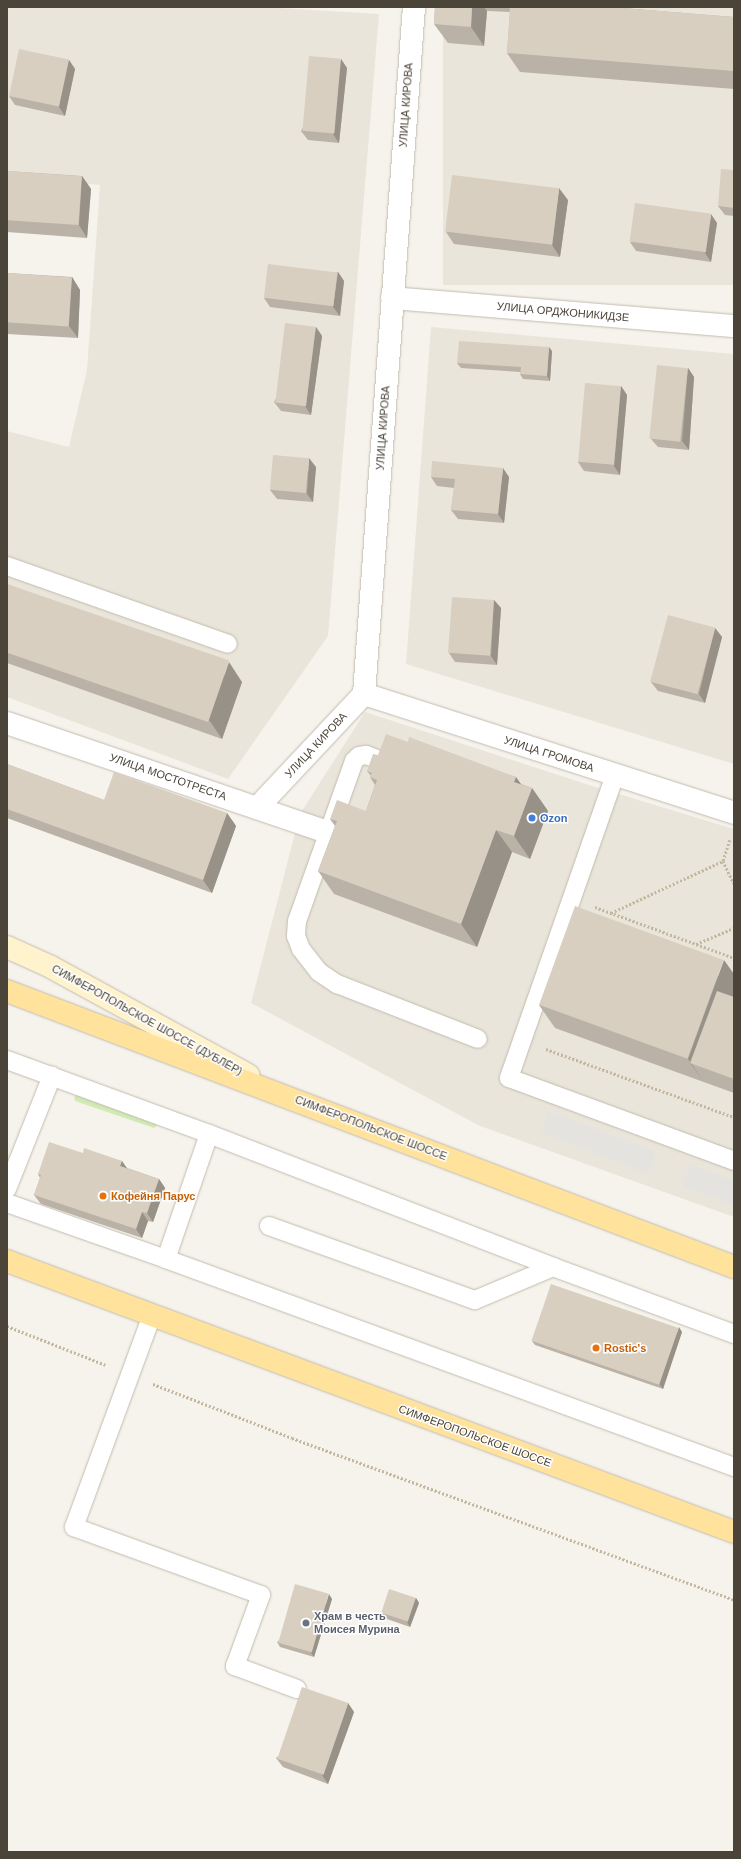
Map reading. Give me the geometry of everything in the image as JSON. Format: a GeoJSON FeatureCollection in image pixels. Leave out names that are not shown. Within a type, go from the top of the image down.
{"type":"FeatureCollection","features":[{"type":"Feature","properties":{"kind":"main road","name":"СИМФЕРОПОЛЬСКОЕ ШОССЕ (ДУБЛЁР)"},"geometry":{"type":"LineString","coordinates":[[7,948],[51,967],[286,1096]]}},
{"type":"Feature","properties":{"kind":"main road","name":"СИМФЕРОПОЛЬСКОЕ ШОССЕ"},"geometry":{"type":"LineString","coordinates":[[7,992],[286,1096],[734,1267]]}},
{"type":"Feature","properties":{"kind":"main road","name":"СИМФЕРОПОЛЬСКОЕ ШОССЕ"},"geometry":{"type":"LineString","coordinates":[[7,1261],[734,1532]]}},
{"type":"Feature","properties":{"kind":"street","name":"УЛИЦА КИРОВА"},"geometry":{"type":"LineString","coordinates":[[257,808],[364,694],[414,7]]}},
{"type":"Feature","properties":{"kind":"street","name":"УЛИЦА ОРДЖОНИКИДЗЕ"},"geometry":{"type":"LineString","coordinates":[[392,298],[734,326]]}},
{"type":"Feature","properties":{"kind":"street","name":"УЛИЦА ГРОМОВА"},"geometry":{"type":"LineString","coordinates":[[364,694],[734,813]]}},
{"type":"Feature","properties":{"kind":"street","name":"УЛИЦА МОСТОТРЕСТА"},"geometry":{"type":"LineString","coordinates":[[7,723],[328,832]]}},
{"type":"Feature","properties":{"kind":"lane"},"geometry":{"type":"LineString","coordinates":[[7,566],[228,644]]}},
{"type":"Feature","properties":{"kind":"lane"},"geometry":{"type":"LineString","coordinates":[[398,767],[366,755],[359,756],[354,761],[297,921],[296,936],[300,949],[319,972],[337,984],[478,1039]]}},
{"type":"Feature","properties":{"kind":"lane"},"geometry":{"type":"LineString","coordinates":[[615,775],[509,1078],[734,1161]]}},
{"type":"Feature","properties":{"kind":"lane"},"geometry":{"type":"LineString","coordinates":[[7,1060],[209,1134],[553,1267],[734,1334]]}},
{"type":"Feature","properties":{"kind":"lane"},"geometry":{"type":"LineString","coordinates":[[7,1189],[52,1076]]}},
{"type":"Feature","properties":{"kind":"lane"},"geometry":{"type":"LineString","coordinates":[[166,1259],[209,1134]]}},
{"type":"Feature","properties":{"kind":"lane"},"geometry":{"type":"LineString","coordinates":[[7,1203],[166,1259],[734,1467]]}},
{"type":"Feature","properties":{"kind":"lane"},"geometry":{"type":"LineString","coordinates":[[269,1226],[475,1300],[553,1267]]}},
{"type":"Feature","properties":{"kind":"lane"},"geometry":{"type":"LineString","coordinates":[[152,1315],[74,1527],[261,1595],[235,1666],[297,1689]]}},
{"type":"Feature","properties":{"kind":"path"},"geometry":{"type":"LineString","coordinates":[[730,839],[723,861],[734,884]]}},
{"type":"Feature","properties":{"kind":"path"},"geometry":{"type":"LineString","coordinates":[[611,913],[723,861]]}},
{"type":"Feature","properties":{"kind":"path"},"geometry":{"type":"LineString","coordinates":[[595,907],[734,958]]}},
{"type":"Feature","properties":{"kind":"path"},"geometry":{"type":"LineString","coordinates":[[696,944],[734,928]]}},
{"type":"Feature","properties":{"kind":"path"},"geometry":{"type":"LineString","coordinates":[[522,1040],[734,1117]]}},
{"type":"Feature","properties":{"kind":"path"},"geometry":{"type":"LineString","coordinates":[[7,1326],[292,1438],[734,1600]]}},
{"type":"Feature","properties":{"kind":"shaded area"},"geometry":{"type":"Polygon","coordinates":[[[7,7],[262,7],[379,14],[328,636],[228,779],[7,697],[7,431],[69,447],[87,370],[100,185],[7,178],[7,7]]]}},
{"type":"Feature","properties":{"kind":"shaded area"},"geometry":{"type":"Polygon","coordinates":[[[443,7],[734,7],[734,285],[443,285],[443,7]]]}},
{"type":"Feature","properties":{"kind":"shaded area"},"geometry":{"type":"Polygon","coordinates":[[[431,327],[734,354],[734,764],[406,664],[431,327]]]}},
{"type":"Feature","properties":{"kind":"shaded area"},"geometry":{"type":"Polygon","coordinates":[[[365,712],[589,785],[734,829],[734,1217],[480,1126],[251,1003],[300,814],[365,712]]]}},
{"type":"Feature","properties":{"kind":"shaded area"},"geometry":{"type":"Polygon","coordinates":[[[549,1111],[656,1152],[648,1174],[541,1132],[549,1111]]]}},
{"type":"Feature","properties":{"kind":"shaded area"},"geometry":{"type":"Polygon","coordinates":[[[690,1164],[734,1181],[734,1205],[682,1186],[690,1164]]]}},
{"type":"Feature","properties":{"kind":"green space"},"geometry":{"type":"Polygon","coordinates":[[[78,1094],[158,1123],[154,1128],[75,1101],[74,1097],[78,1094]]]}},
{"type":"Feature","properties":{"kind":"building"},"geometry":{"type":"Polygon","coordinates":[[[435,7],[472,7],[471,27],[434,24],[435,7]]]}},
{"type":"Feature","properties":{"kind":"building"},"geometry":{"type":"Polygon","coordinates":[[[510,7],[610,7],[734,17],[734,71],[507,53],[510,7]]]}},
{"type":"Feature","properties":{"kind":"building"},"geometry":{"type":"Polygon","coordinates":[[[19,49],[69,60],[59,107],[9,96],[19,49]]]}},
{"type":"Feature","properties":{"kind":"building"},"geometry":{"type":"Polygon","coordinates":[[[309,56],[341,59],[334,134],[302,131],[309,56]]]}},
{"type":"Feature","properties":{"kind":"building"},"geometry":{"type":"Polygon","coordinates":[[[721,169],[734,170],[734,208],[718,206],[721,169]]]}},
{"type":"Feature","properties":{"kind":"building"},"geometry":{"type":"Polygon","coordinates":[[[7,171],[82,176],[78,225],[7,220],[7,171]]]}},
{"type":"Feature","properties":{"kind":"building"},"geometry":{"type":"Polygon","coordinates":[[[452,175],[559,188],[552,245],[445,232],[452,175]]]}},
{"type":"Feature","properties":{"kind":"building"},"geometry":{"type":"Polygon","coordinates":[[[635,203],[711,214],[706,252],[630,242],[635,203]]]}},
{"type":"Feature","properties":{"kind":"building"},"geometry":{"type":"Polygon","coordinates":[[[268,264],[337,273],[333,306],[264,298],[268,264]]]}},
{"type":"Feature","properties":{"kind":"building"},"geometry":{"type":"Polygon","coordinates":[[[7,273],[72,278],[68,326],[7,322],[7,273]]]}},
{"type":"Feature","properties":{"kind":"building"},"geometry":{"type":"Polygon","coordinates":[[[285,323],[316,327],[306,406],[275,402],[285,323]]]}},
{"type":"Feature","properties":{"kind":"building"},"geometry":{"type":"Polygon","coordinates":[[[459,341],[549,347],[547,376],[520,374],[521,367],[457,363],[459,341]]]}},
{"type":"Feature","properties":{"kind":"building"},"geometry":{"type":"Polygon","coordinates":[[[657,365],[688,368],[680,442],[649,439],[657,365]]]}},
{"type":"Feature","properties":{"kind":"building"},"geometry":{"type":"Polygon","coordinates":[[[585,383],[621,386],[614,465],[578,462],[585,383]]]}},
{"type":"Feature","properties":{"kind":"building"},"geometry":{"type":"Polygon","coordinates":[[[273,455],[309,458],[306,493],[270,490],[273,455]]]}},
{"type":"Feature","properties":{"kind":"building"},"geometry":{"type":"Polygon","coordinates":[[[432,461],[503,468],[498,514],[451,510],[455,479],[431,477],[432,461]]]}},
{"type":"Feature","properties":{"kind":"building"},"geometry":{"type":"Polygon","coordinates":[[[7,584],[229,661],[208,722],[7,653],[7,584]]]}},
{"type":"Feature","properties":{"kind":"building"},"geometry":{"type":"Polygon","coordinates":[[[452,597],[494,600],[490,656],[448,653],[452,597]]]}},
{"type":"Feature","properties":{"kind":"building"},"geometry":{"type":"Polygon","coordinates":[[[668,615],[715,628],[697,694],[650,682],[668,615]]]}},
{"type":"Feature","properties":{"kind":"building"},"geometry":{"type":"Polygon","coordinates":[[[386,734],[408,742],[409,737],[516,777],[514,782],[532,788],[514,836],[496,830],[461,924],[318,871],[337,821],[330,819],[337,800],[366,811],[377,780],[370,777],[372,773],[367,771],[373,754],[378,755],[386,734]]]}},
{"type":"Feature","properties":{"kind":"building"},"geometry":{"type":"Polygon","coordinates":[[[7,764],[104,800],[114,772],[227,813],[203,880],[7,809],[7,764]]]}},
{"type":"Feature","properties":{"kind":"building"},"geometry":{"type":"Polygon","coordinates":[[[575,906],[723,960],[688,1059],[539,1005],[575,906]]]}},
{"type":"Feature","properties":{"kind":"building"},"geometry":{"type":"Polygon","coordinates":[[[717,991],[734,997],[734,1079],[690,1063],[717,991]]]}},
{"type":"Feature","properties":{"kind":"building","name":"Кофейня Парус"},"geometry":{"type":"Polygon","coordinates":[[[49,1142],[83,1153],[84,1148],[122,1161],[120,1166],[159,1179],[147,1213],[142,1212],[136,1229],[34,1195],[41,1175],[38,1174],[49,1142]]]}},
{"type":"Feature","properties":{"kind":"building"},"geometry":{"type":"Polygon","coordinates":[[[551,1284],[679,1328],[659,1385],[531,1341],[551,1284]]]}},
{"type":"Feature","properties":{"kind":"building","name":"Храм в честь Моисея Мурина"},"geometry":{"type":"Polygon","coordinates":[[[295,1584],[329,1594],[312,1652],[278,1643],[295,1584]]]}},
{"type":"Feature","properties":{"kind":"building"},"geometry":{"type":"Polygon","coordinates":[[[389,1589],[416,1598],[408,1621],[381,1613],[389,1589]]]}},
{"type":"Feature","properties":{"kind":"building"},"geometry":{"type":"Polygon","coordinates":[[[302,1687],[348,1703],[324,1775],[277,1759],[302,1687]]]}},
{"type":"Feature","properties":{"kind":"place","name":"Ozon"},"geometry":{"type":"Point","coordinates":[532,818]}},
{"type":"Feature","properties":{"kind":"place","name":"Кофейня Парус"},"geometry":{"type":"Point","coordinates":[103,1196]}},
{"type":"Feature","properties":{"kind":"place","name":"Rostic's"},"geometry":{"type":"Point","coordinates":[596,1348]}},
{"type":"Feature","properties":{"kind":"place","name":"Храм в честь Моисея Мурина"},"geometry":{"type":"Point","coordinates":[306,1623]}}]}
